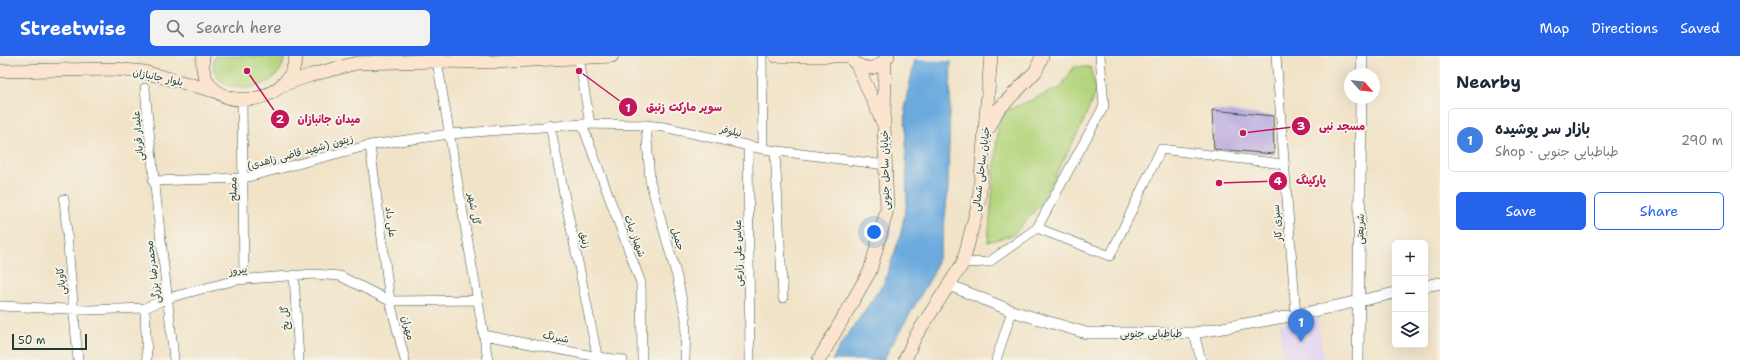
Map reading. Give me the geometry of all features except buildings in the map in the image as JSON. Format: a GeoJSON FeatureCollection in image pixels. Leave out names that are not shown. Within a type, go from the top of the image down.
{"type":"FeatureCollection","features":[{"type":"Feature","properties":{"kind":"main road"},"geometry":{"type":"LineString","coordinates":[[203,56],[203,72],[209,84],[218,92]]}},
{"type":"Feature","properties":{"kind":"main road"},"geometry":{"type":"LineString","coordinates":[[282,86],[293,72],[296,56]]}},
{"type":"Feature","properties":{"kind":"main road"},"geometry":{"type":"LineString","coordinates":[[242,100],[255,99],[268,95],[282,86],[311,75],[357,63],[437,61],[493,62],[612,56]]}},
{"type":"Feature","properties":{"kind":"main road"},"geometry":{"type":"LineString","coordinates":[[776,56],[852,59],[869,68],[875,68],[887,58]]}},
{"type":"Feature","properties":{"kind":"main road","name":"خیابان ساحلی شمالی"},"geometry":{"type":"LineString","coordinates":[[905,360],[915,337],[963,263],[979,202],[991,56]]}},
{"type":"Feature","properties":{"kind":"main road"},"geometry":{"type":"LineString","coordinates":[[985,137],[997,111],[1036,71],[1042,56]]}},
{"type":"Feature","properties":{"kind":"main road"},"geometry":{"type":"LineString","coordinates":[[884,125],[887,58]]}},
{"type":"Feature","properties":{"kind":"main road","name":"خیابان ساحل جنوبی"},"geometry":{"type":"LineString","coordinates":[[819,360],[870,271],[887,210],[884,125],[852,59]]}},
{"type":"Feature","properties":{"kind":"main road","name":"بلوار جانبازان"},"geometry":{"type":"LineString","coordinates":[[0,71],[115,69],[144,72],[218,92],[233,99],[242,100]]}},
{"type":"Feature","properties":{"kind":"street"},"geometry":{"type":"LineString","coordinates":[[762,56],[763,149]]}},
{"type":"Feature","properties":{"kind":"street"},"geometry":{"type":"LineString","coordinates":[[963,263],[989,262],[1037,228],[1104,106],[1100,56]]}},
{"type":"Feature","properties":{"kind":"street","name":"سبزی کار"},"geometry":{"type":"LineString","coordinates":[[1276,56],[1283,164],[1296,315]]}},
{"type":"Feature","properties":{"kind":"street"},"geometry":{"type":"LineString","coordinates":[[1362,56],[1362,68]]}},
{"type":"Feature","properties":{"kind":"street","name":"شهباز بیات"},"geometry":{"type":"LineString","coordinates":[[579,58],[586,124],[641,283],[642,360]]}},
{"type":"Feature","properties":{"kind":"street","name":"گل شهر"},"geometry":{"type":"LineString","coordinates":[[437,61],[488,360]]}},
{"type":"Feature","properties":{"kind":"street","name":"علیدار قربانی"},"geometry":{"type":"LineString","coordinates":[[145,88],[153,182]]}},
{"type":"Feature","properties":{"kind":"street","name":"مصلح"},"geometry":{"type":"LineString","coordinates":[[242,100],[244,279]]}},
{"type":"Feature","properties":{"kind":"street","name":"شریعتی"},"geometry":{"type":"LineString","coordinates":[[1358,360],[1362,104]]}},
{"type":"Feature","properties":{"kind":"street","name":"نیلوفر"},"geometry":{"type":"LineString","coordinates":[[450,134],[550,125],[646,125],[683,131],[763,149],[886,165]]}},
{"type":"Feature","properties":{"kind":"street","name":"زنبق"},"geometry":{"type":"LineString","coordinates":[[550,125],[598,358]]}},
{"type":"Feature","properties":{"kind":"street","name":"جمیل"},"geometry":{"type":"LineString","coordinates":[[646,125],[650,181],[677,277],[686,319],[685,360]]}},
{"type":"Feature","properties":{"kind":"street","name":"زیتون (شهید قاضی زاهدی)"},"geometry":{"type":"LineString","coordinates":[[153,182],[244,178],[370,145],[450,134]]}},
{"type":"Feature","properties":{"kind":"street","name":"علی داد"},"geometry":{"type":"LineString","coordinates":[[370,145],[390,301]]}},
{"type":"Feature","properties":{"kind":"street","name":"عباس علی زارعی"},"geometry":{"type":"LineString","coordinates":[[748,146],[750,360]]}},
{"type":"Feature","properties":{"kind":"street"},"geometry":{"type":"LineString","coordinates":[[1037,228],[1110,256],[1161,149],[1283,164]]}},
{"type":"Feature","properties":{"kind":"street"},"geometry":{"type":"LineString","coordinates":[[775,151],[783,298]]}},
{"type":"Feature","properties":{"kind":"street","name":"محمدرضا بزرگی"},"geometry":{"type":"LineString","coordinates":[[153,182],[168,298],[174,360]]}},
{"type":"Feature","properties":{"kind":"street","name":"کاویانی"},"geometry":{"type":"LineString","coordinates":[[64,200],[75,309],[78,360]]}},
{"type":"Feature","properties":{"kind":"street","name":"پیروز"},"geometry":{"type":"LineString","coordinates":[[0,306],[89,310],[145,308],[168,298],[244,279],[314,274],[340,276],[390,301],[478,300]]}},
{"type":"Feature","properties":{"kind":"street","name":"گل یخ"},"geometry":{"type":"LineString","coordinates":[[294,275],[299,360]]}},
{"type":"Feature","properties":{"kind":"street"},"geometry":{"type":"LineString","coordinates":[[1428,285],[1440,283]]}},
{"type":"Feature","properties":{"kind":"street","name":"طباطبایی جنوبی"},"geometry":{"type":"LineString","coordinates":[[949,285],[1012,312],[1086,333],[1194,333],[1296,315],[1392,294]]}},
{"type":"Feature","properties":{"kind":"street","name":"مهران"},"geometry":{"type":"LineString","coordinates":[[390,301],[405,360]]}},
{"type":"Feature","properties":{"kind":"street"},"geometry":{"type":"LineString","coordinates":[[145,308],[147,360]]}},
{"type":"Feature","properties":{"kind":"street"},"geometry":{"type":"LineString","coordinates":[[996,360],[1012,312]]}},
{"type":"Feature","properties":{"kind":"street"},"geometry":{"type":"LineString","coordinates":[[1194,333],[1201,360]]}},
{"type":"Feature","properties":{"kind":"street","name":"شبرنگ"},"geometry":{"type":"LineString","coordinates":[[484,335],[598,358],[623,360]]}},
{"type":"Feature","properties":{"kind":"shaded area"},"geometry":{"type":"Polygon","coordinates":[[[1318,317],[1323,360],[1283,360],[1280,324],[1318,317]]]}},
{"type":"Feature","properties":{"kind":"green space"},"geometry":{"type":"Polygon","coordinates":[[[215,56],[285,56],[280,70],[270,80],[257,86],[243,88],[230,86],[220,79],[214,70],[215,56]]]}},
{"type":"Feature","properties":{"kind":"green space"},"geometry":{"type":"Polygon","coordinates":[[[1074,67],[1090,67],[1096,91],[1081,127],[1039,206],[1013,235],[988,242],[998,128],[1002,115],[1010,109],[1060,88],[1074,67]]]}},
{"type":"Feature","properties":{"kind":"water"},"geometry":{"type":"Polygon","coordinates":[[[916,56],[951,56],[948,189],[940,252],[933,274],[883,360],[832,360],[842,343],[884,283],[900,237],[907,202],[905,104],[916,56]]]}},
{"type":"Feature","properties":{"kind":"pier"},"geometry":{"type":"Polygon","coordinates":[[[914,56],[953,56],[953,61],[914,60],[914,56]]]}},
{"type":"Feature","properties":{"kind":"place","name":"میدان جانبازان"},"geometry":{"type":"Point","coordinates":[247,71]}},
{"type":"Feature","properties":{"kind":"place","name":"سوپر مارکت زنبق"},"geometry":{"type":"Point","coordinates":[579,71]}},
{"type":"Feature","properties":{"kind":"place","name":"مسجد نبی"},"geometry":{"type":"Point","coordinates":[1243,133]}},
{"type":"Feature","properties":{"kind":"place","name":"پارکینگ"},"geometry":{"type":"Point","coordinates":[1219,183]}},
{"type":"Feature","properties":{"kind":"place","name":"بازار سر پوشیده"},"geometry":{"type":"Point","coordinates":[1301,342]}}]}
